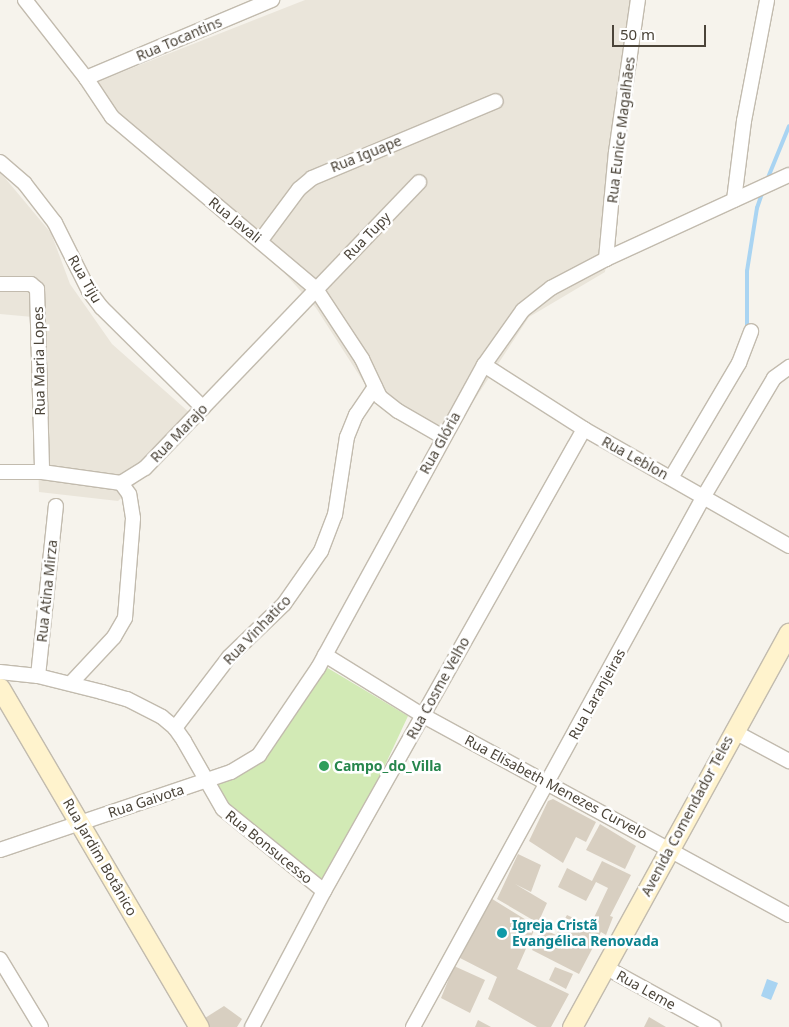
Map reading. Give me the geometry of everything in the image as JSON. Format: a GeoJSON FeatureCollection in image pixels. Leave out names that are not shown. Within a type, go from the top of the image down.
{"type":"FeatureCollection","features":[{"type":"Feature","properties":{"kind":"main road","name":"Avenida Comendador Teles"},"geometry":{"type":"LineString","coordinates":[[572,1027],[733,731],[789,633]]}},
{"type":"Feature","properties":{"kind":"main road","name":"Rua Jardim Botânico"},"geometry":{"type":"LineString","coordinates":[[0,688],[81,823],[198,1027]]}},
{"type":"Feature","properties":{"kind":"street","name":"Rua Javali"},"geometry":{"type":"LineString","coordinates":[[25,0],[86,78],[112,117],[132,136],[261,240],[316,289],[362,360],[374,387],[388,405],[443,437]]}},
{"type":"Feature","properties":{"kind":"street","name":"Rua Tocantins"},"geometry":{"type":"LineString","coordinates":[[86,78],[272,0]]}},
{"type":"Feature","properties":{"kind":"street","name":"Rua Eunice Magalhães"},"geometry":{"type":"LineString","coordinates":[[606,259],[616,152],[638,0]]}},
{"type":"Feature","properties":{"kind":"street"},"geometry":{"type":"LineString","coordinates":[[734,200],[744,121],[767,0]]}},
{"type":"Feature","properties":{"kind":"street","name":"Rua Iguape"},"geometry":{"type":"LineString","coordinates":[[261,240],[298,188],[312,178],[496,101]]}},
{"type":"Feature","properties":{"kind":"street","name":"Rua Tiju"},"geometry":{"type":"LineString","coordinates":[[0,162],[25,184],[55,223],[89,291],[102,308],[203,408]]}},
{"type":"Feature","properties":{"kind":"street","name":"Rua Glória"},"geometry":{"type":"LineString","coordinates":[[206,781],[241,768],[259,755],[325,656],[443,437],[484,366],[523,310],[551,288],[606,259],[783,178]]}},
{"type":"Feature","properties":{"kind":"street","name":"Rua Tupy"},"geometry":{"type":"LineString","coordinates":[[316,289],[419,182]]}},
{"type":"Feature","properties":{"kind":"street","name":"Rua Maria Lopes"},"geometry":{"type":"LineString","coordinates":[[0,284],[31,284],[38,293],[42,472]]}},
{"type":"Feature","properties":{"kind":"street","name":"Rua Marajo"},"geometry":{"type":"LineString","coordinates":[[121,483],[161,455],[316,289]]}},
{"type":"Feature","properties":{"kind":"street"},"geometry":{"type":"LineString","coordinates":[[665,475],[739,364],[751,331]]}},
{"type":"Feature","properties":{"kind":"street","name":"Rua Leblon"},"geometry":{"type":"LineString","coordinates":[[484,366],[584,429],[789,546]]}},
{"type":"Feature","properties":{"kind":"street","name":"Rua Laranjeiras"},"geometry":{"type":"LineString","coordinates":[[413,1027],[548,784],[704,496],[774,378],[789,367]]}},
{"type":"Feature","properties":{"kind":"street","name":"Rua Vinhatico"},"geometry":{"type":"LineString","coordinates":[[175,728],[229,658],[284,604],[321,550],[335,515],[347,436],[356,415],[374,387]]}},
{"type":"Feature","properties":{"kind":"street","name":"Rua Cosme Velho"},"geometry":{"type":"LineString","coordinates":[[252,1027],[324,891],[584,429]]}},
{"type":"Feature","properties":{"kind":"street"},"geometry":{"type":"LineString","coordinates":[[0,472],[42,472],[121,483],[129,494],[134,518],[125,618],[114,637],[70,683]]}},
{"type":"Feature","properties":{"kind":"street","name":"Rua Atina Mirza"},"geometry":{"type":"LineString","coordinates":[[38,676],[56,506]]}},
{"type":"Feature","properties":{"kind":"street","name":"Rua Elisabeth Menezes Curvelo"},"geometry":{"type":"LineString","coordinates":[[325,656],[422,715],[789,915]]}},
{"type":"Feature","properties":{"kind":"street","name":"Rua Bonsucesso"},"geometry":{"type":"LineString","coordinates":[[0,672],[38,676],[127,699],[175,728],[217,802],[230,817],[324,891]]}},
{"type":"Feature","properties":{"kind":"street"},"geometry":{"type":"LineString","coordinates":[[733,731],[789,762]]}},
{"type":"Feature","properties":{"kind":"street","name":"Rua Gaivota"},"geometry":{"type":"LineString","coordinates":[[0,850],[206,781]]}},
{"type":"Feature","properties":{"kind":"street"},"geometry":{"type":"LineString","coordinates":[[0,960],[41,1027]]}},
{"type":"Feature","properties":{"kind":"street","name":"Rua Leme"},"geometry":{"type":"LineString","coordinates":[[605,967],[714,1027]]}},
{"type":"Feature","properties":{"kind":"shaded area"},"geometry":{"type":"Polygon","coordinates":[[[305,0],[641,0],[605,272],[529,317],[444,446],[379,406],[316,308],[262,248],[107,118],[94,83],[305,0]]]}},
{"type":"Feature","properties":{"kind":"shaded area"},"geometry":{"type":"Polygon","coordinates":[[[0,172],[51,233],[70,284],[112,344],[200,422],[118,501],[39,492],[33,317],[0,314],[0,172]]]}},
{"type":"Feature","properties":{"kind":"green space","name":"Campo_do_Villa"},"geometry":{"type":"Polygon","coordinates":[[[326,667],[408,716],[380,776],[320,882],[231,809],[218,788],[220,780],[253,757],[326,667]]]}},
{"type":"Feature","properties":{"kind":"water"},"geometry":{"type":"Polygon","coordinates":[[[767,979],[778,983],[771,1000],[761,996],[767,979]]]}},
{"type":"Feature","properties":{"kind":"building"},"geometry":{"type":"Polygon","coordinates":[[[553,799],[596,822],[586,842],[576,837],[563,863],[529,841],[548,801],[553,799]]]}},
{"type":"Feature","properties":{"kind":"building"},"geometry":{"type":"Polygon","coordinates":[[[600,824],[636,846],[625,869],[586,850],[600,824]]]}},
{"type":"Feature","properties":{"kind":"building"},"geometry":{"type":"Polygon","coordinates":[[[518,854],[541,865],[531,892],[515,884],[547,903],[538,923],[497,899],[518,854]]]}},
{"type":"Feature","properties":{"kind":"building"},"geometry":{"type":"Polygon","coordinates":[[[602,861],[631,875],[610,916],[613,917],[606,935],[601,932],[579,974],[532,950],[541,928],[556,935],[567,915],[590,926],[608,888],[596,882],[586,901],[558,887],[567,868],[592,881],[602,861]]]}},
{"type":"Feature","properties":{"kind":"building"},"geometry":{"type":"Polygon","coordinates":[[[489,897],[536,926],[517,969],[569,994],[551,1027],[537,1027],[488,999],[497,977],[460,958],[489,897]]]}},
{"type":"Feature","properties":{"kind":"building"},"geometry":{"type":"Polygon","coordinates":[[[454,966],[485,980],[470,1013],[441,998],[454,966]]]}},
{"type":"Feature","properties":{"kind":"building"},"geometry":{"type":"Polygon","coordinates":[[[555,967],[573,974],[566,989],[549,980],[555,967]]]}},
{"type":"Feature","properties":{"kind":"building"},"geometry":{"type":"Polygon","coordinates":[[[224,1006],[242,1019],[237,1027],[208,1027],[205,1018],[224,1006]]]}},
{"type":"Feature","properties":{"kind":"building"},"geometry":{"type":"Polygon","coordinates":[[[649,1017],[666,1027],[644,1027],[649,1017]]]}},
{"type":"Feature","properties":{"kind":"building"},"geometry":{"type":"Polygon","coordinates":[[[478,1020],[491,1027],[475,1027],[478,1020]]]}},
{"type":"Feature","properties":{"kind":"waterway"},"geometry":{"type":"LineString","coordinates":[[767,180],[789,126]]}},
{"type":"Feature","properties":{"kind":"waterway"},"geometry":{"type":"LineString","coordinates":[[747,329],[747,271],[757,208],[763,191]]}},
{"type":"Feature","properties":{"kind":"place","name":"Campo_do_Villa"},"geometry":{"type":"Point","coordinates":[324,766]}},
{"type":"Feature","properties":{"kind":"place","name":"Igreja Cristã Evangélica Renovada"},"geometry":{"type":"Point","coordinates":[502,933]}}]}
